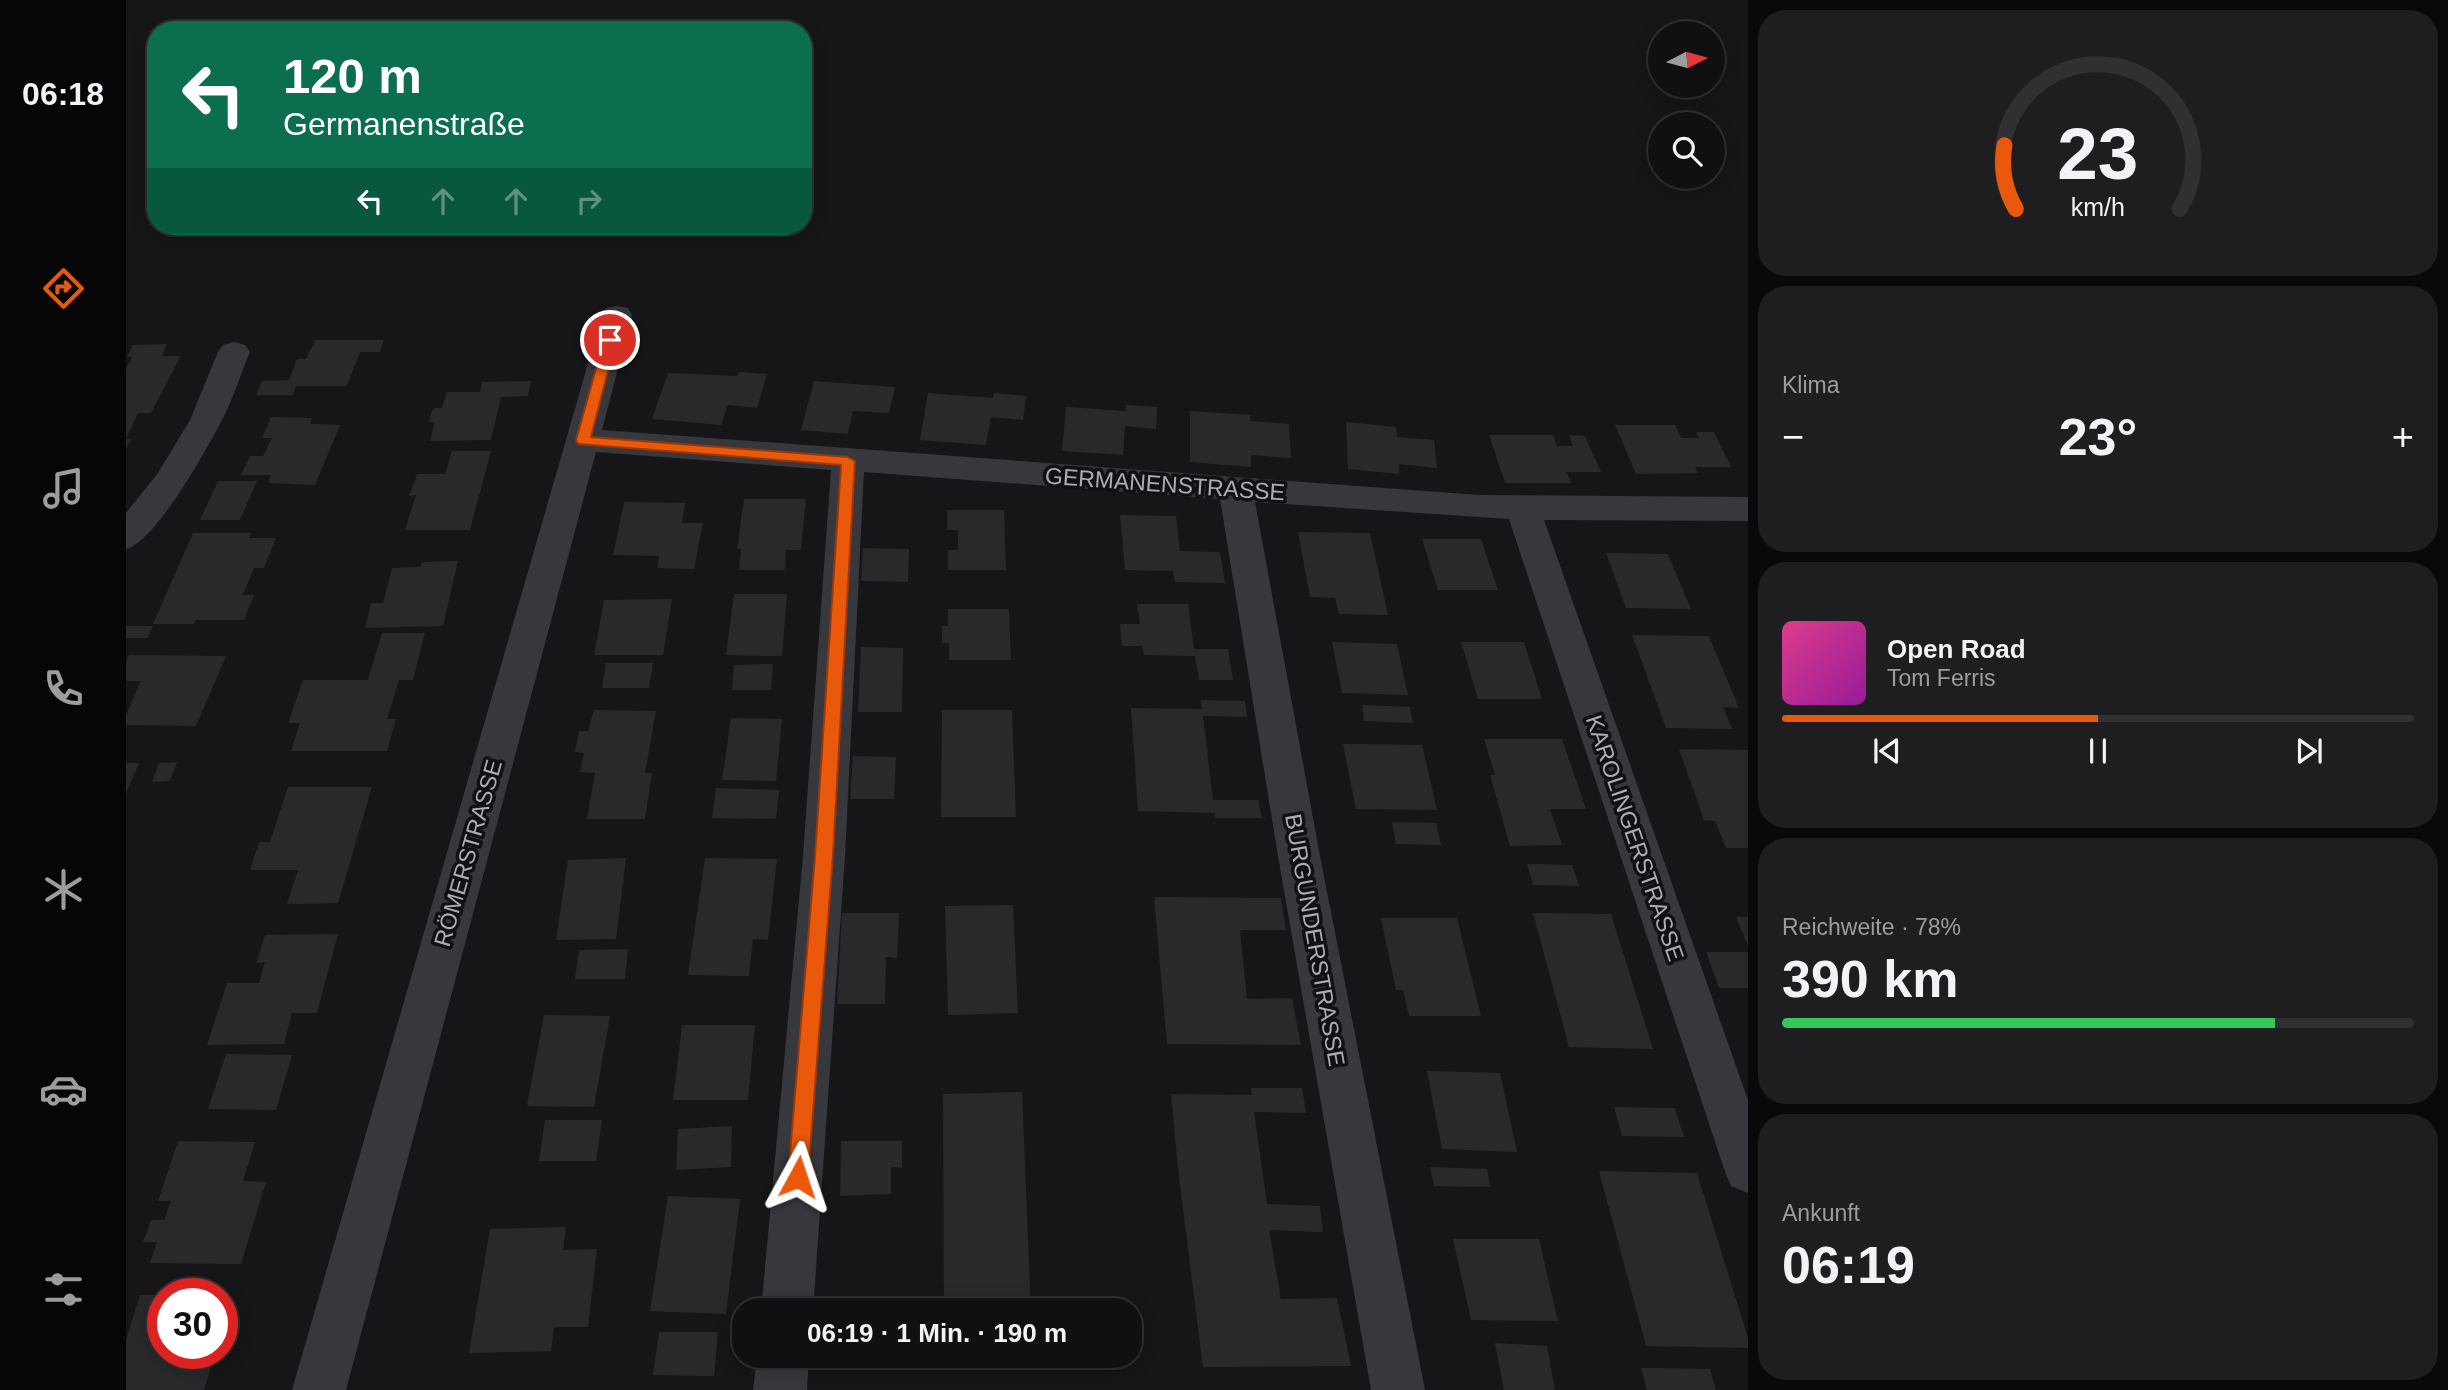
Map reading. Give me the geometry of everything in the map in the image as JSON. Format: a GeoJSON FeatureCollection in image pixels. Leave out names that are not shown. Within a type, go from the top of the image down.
{"type":"FeatureCollection","features":[{"type":"Feature","properties":{"kind":"street","name":"RÖMERSTRASSE"},"geometry":{"type":"LineString","coordinates":[[319,1390],[617,315]]}},
{"type":"Feature","properties":{"kind":"street"},"geometry":{"type":"LineString","coordinates":[[126,537],[170,481],[206,420],[234,352]]}},
{"type":"Feature","properties":{"kind":"street","name":"GERMANENSTRASSE"},"geometry":{"type":"LineString","coordinates":[[583,440],[1479,507],[1748,509]]}},
{"type":"Feature","properties":{"kind":"street"},"geometry":{"type":"LineString","coordinates":[[788,1298],[824,856],[848,461]]}},
{"type":"Feature","properties":{"kind":"street","name":"BURGUNDERSTRASSE"},"geometry":{"type":"LineString","coordinates":[[1236,490],[1299,856],[1398,1390]]}},
{"type":"Feature","properties":{"kind":"street","name":"KAROLINGERSTRASSE"},"geometry":{"type":"LineString","coordinates":[[1522,507],[1748,1169]]}},
{"type":"Feature","properties":{"kind":"street"},"geometry":{"type":"LineString","coordinates":[[780,1390],[782,1368]]}},
{"type":"Feature","properties":{"kind":"building"},"geometry":{"type":"Polygon","coordinates":[[[315,340],[384,340],[380,352],[360,352],[347,386],[296,386],[293,395],[256,395],[262,381],[289,380],[297,359],[306,359],[315,340]]]}},
{"type":"Feature","properties":{"kind":"building"},"geometry":{"type":"Polygon","coordinates":[[[167,344],[162,356],[181,356],[151,413],[138,413],[126,439],[126,369],[132,357],[127,357],[133,345],[167,344]]]}},
{"type":"Feature","properties":{"kind":"building"},"geometry":{"type":"Polygon","coordinates":[[[739,372],[767,374],[757,408],[728,405],[721,425],[652,419],[668,373],[737,376],[739,372]]]}},
{"type":"Feature","properties":{"kind":"building"},"geometry":{"type":"Polygon","coordinates":[[[531,381],[528,396],[501,397],[491,440],[430,441],[435,422],[429,422],[433,408],[442,408],[447,392],[480,392],[482,382],[531,381]]]}},
{"type":"Feature","properties":{"kind":"building"},"geometry":{"type":"Polygon","coordinates":[[[814,381],[895,387],[889,413],[853,411],[848,434],[801,430],[814,381]]]}},
{"type":"Feature","properties":{"kind":"building"},"geometry":{"type":"Polygon","coordinates":[[[928,393],[993,398],[994,393],[1026,396],[1023,420],[991,417],[986,445],[920,440],[928,393]]]}},
{"type":"Feature","properties":{"kind":"building"},"geometry":{"type":"Polygon","coordinates":[[[1126,405],[1157,407],[1156,429],[1125,426],[1123,455],[1062,451],[1066,407],[1126,411],[1126,405]]]}},
{"type":"Feature","properties":{"kind":"building"},"geometry":{"type":"Polygon","coordinates":[[[1190,411],[1250,415],[1250,421],[1289,424],[1291,458],[1251,455],[1251,467],[1190,462],[1190,411]]]}},
{"type":"Feature","properties":{"kind":"building"},"geometry":{"type":"Polygon","coordinates":[[[271,417],[312,418],[310,424],[340,425],[315,485],[268,483],[271,475],[241,475],[250,456],[263,456],[272,438],[262,438],[271,417]]]}},
{"type":"Feature","properties":{"kind":"building"},"geometry":{"type":"Polygon","coordinates":[[[1346,422],[1396,427],[1397,437],[1434,440],[1437,468],[1399,464],[1399,474],[1348,469],[1346,422]]]}},
{"type":"Feature","properties":{"kind":"building"},"geometry":{"type":"Polygon","coordinates":[[[1615,425],[1675,425],[1681,438],[1699,438],[1696,432],[1714,432],[1731,467],[1695,467],[1698,473],[1636,474],[1615,425]]]}},
{"type":"Feature","properties":{"kind":"building"},"geometry":{"type":"Polygon","coordinates":[[[1489,435],[1553,435],[1557,446],[1573,446],[1569,435],[1585,436],[1601,472],[1567,472],[1571,483],[1505,483],[1489,435]]]}},
{"type":"Feature","properties":{"kind":"building"},"geometry":{"type":"Polygon","coordinates":[[[452,451],[491,451],[470,530],[405,530],[416,495],[409,496],[417,474],[445,474],[452,451]]]}},
{"type":"Feature","properties":{"kind":"building"},"geometry":{"type":"Polygon","coordinates":[[[218,481],[257,481],[240,520],[200,520],[218,481]]]}},
{"type":"Feature","properties":{"kind":"building"},"geometry":{"type":"Polygon","coordinates":[[[744,499],[806,499],[801,550],[786,550],[785,570],[739,570],[741,549],[737,549],[744,499]]]}},
{"type":"Feature","properties":{"kind":"building"},"geometry":{"type":"Polygon","coordinates":[[[624,502],[685,503],[682,523],[703,523],[694,569],[657,568],[659,556],[613,555],[624,502]]]}},
{"type":"Feature","properties":{"kind":"building"},"geometry":{"type":"Polygon","coordinates":[[[947,510],[1004,510],[1006,570],[948,570],[948,550],[958,550],[958,530],[947,530],[947,510]]]}},
{"type":"Feature","properties":{"kind":"building"},"geometry":{"type":"Polygon","coordinates":[[[1120,515],[1176,516],[1180,551],[1220,552],[1225,583],[1175,582],[1173,571],[1125,570],[1120,515]]]}},
{"type":"Feature","properties":{"kind":"building"},"geometry":{"type":"Polygon","coordinates":[[[1298,532],[1370,533],[1388,615],[1339,614],[1335,598],[1310,597],[1298,532]]]}},
{"type":"Feature","properties":{"kind":"building"},"geometry":{"type":"Polygon","coordinates":[[[193,533],[251,533],[249,538],[276,538],[264,568],[254,568],[243,595],[254,595],[244,620],[196,620],[194,624],[153,624],[193,533]]]}},
{"type":"Feature","properties":{"kind":"building"},"geometry":{"type":"Polygon","coordinates":[[[1422,539],[1481,539],[1498,590],[1438,590],[1422,539]]]}},
{"type":"Feature","properties":{"kind":"building"},"geometry":{"type":"Polygon","coordinates":[[[863,548],[909,549],[908,582],[861,581],[863,548]]]}},
{"type":"Feature","properties":{"kind":"building"},"geometry":{"type":"Polygon","coordinates":[[[1606,553],[1668,554],[1691,609],[1626,608],[1606,553]]]}},
{"type":"Feature","properties":{"kind":"building"},"geometry":{"type":"Polygon","coordinates":[[[458,561],[443,626],[365,628],[371,603],[383,603],[392,568],[420,567],[422,562],[458,561]]]}},
{"type":"Feature","properties":{"kind":"building"},"geometry":{"type":"Polygon","coordinates":[[[734,594],[787,594],[782,656],[726,655],[734,594]]]}},
{"type":"Feature","properties":{"kind":"building"},"geometry":{"type":"Polygon","coordinates":[[[672,599],[663,655],[594,655],[604,600],[672,599]]]}},
{"type":"Feature","properties":{"kind":"building"},"geometry":{"type":"Polygon","coordinates":[[[1137,604],[1188,604],[1194,649],[1228,649],[1233,680],[1199,680],[1195,656],[1144,655],[1142,646],[1122,646],[1120,624],[1140,624],[1137,604]]]}},
{"type":"Feature","properties":{"kind":"building"},"geometry":{"type":"Polygon","coordinates":[[[948,609],[1009,609],[1011,660],[949,660],[949,643],[942,643],[942,626],[948,626],[948,609]]]}},
{"type":"Feature","properties":{"kind":"building"},"geometry":{"type":"Polygon","coordinates":[[[126,626],[153,626],[148,638],[126,638],[126,626]]]}},
{"type":"Feature","properties":{"kind":"building"},"geometry":{"type":"Polygon","coordinates":[[[382,633],[425,633],[413,680],[399,680],[387,719],[396,719],[387,751],[291,751],[300,723],[288,723],[303,680],[368,680],[382,633]]]}},
{"type":"Feature","properties":{"kind":"building"},"geometry":{"type":"Polygon","coordinates":[[[1632,635],[1709,636],[1739,708],[1723,707],[1732,729],[1666,728],[1632,635]]]}},
{"type":"Feature","properties":{"kind":"building"},"geometry":{"type":"Polygon","coordinates":[[[1332,642],[1397,644],[1408,695],[1342,693],[1332,642]]]}},
{"type":"Feature","properties":{"kind":"building"},"geometry":{"type":"Polygon","coordinates":[[[1461,642],[1524,642],[1542,699],[1478,699],[1461,642]]]}},
{"type":"Feature","properties":{"kind":"building"},"geometry":{"type":"Polygon","coordinates":[[[861,647],[903,648],[902,712],[858,712],[861,647]]]}},
{"type":"Feature","properties":{"kind":"building"},"geometry":{"type":"Polygon","coordinates":[[[129,655],[226,656],[196,726],[126,725],[126,715],[141,681],[126,681],[126,662],[129,655]]]}},
{"type":"Feature","properties":{"kind":"building"},"geometry":{"type":"Polygon","coordinates":[[[606,663],[653,663],[649,688],[602,688],[606,663]]]}},
{"type":"Feature","properties":{"kind":"building"},"geometry":{"type":"Polygon","coordinates":[[[773,664],[771,690],[732,690],[734,665],[773,664]]]}},
{"type":"Feature","properties":{"kind":"building"},"geometry":{"type":"Polygon","coordinates":[[[1201,700],[1245,701],[1247,717],[1203,716],[1213,800],[1258,800],[1262,818],[1215,818],[1215,813],[1138,811],[1131,708],[1202,709],[1201,700]]]}},
{"type":"Feature","properties":{"kind":"building"},"geometry":{"type":"Polygon","coordinates":[[[1362,705],[1410,707],[1413,723],[1364,721],[1362,705]]]}},
{"type":"Feature","properties":{"kind":"building"},"geometry":{"type":"Polygon","coordinates":[[[594,710],[656,711],[645,773],[652,773],[645,819],[587,819],[595,773],[580,772],[584,753],[575,752],[579,731],[588,731],[594,710]]]}},
{"type":"Feature","properties":{"kind":"building"},"geometry":{"type":"Polygon","coordinates":[[[942,710],[1012,710],[1016,817],[941,817],[942,710]]]}},
{"type":"Feature","properties":{"kind":"building"},"geometry":{"type":"Polygon","coordinates":[[[731,718],[782,719],[776,781],[722,780],[731,718]]]}},
{"type":"Feature","properties":{"kind":"building"},"geometry":{"type":"Polygon","coordinates":[[[1484,739],[1562,739],[1586,809],[1550,809],[1562,845],[1510,846],[1490,775],[1495,775],[1484,739]]]}},
{"type":"Feature","properties":{"kind":"building"},"geometry":{"type":"Polygon","coordinates":[[[1343,744],[1422,745],[1437,810],[1356,809],[1343,744]]]}},
{"type":"Feature","properties":{"kind":"building"},"geometry":{"type":"Polygon","coordinates":[[[1679,749],[1748,750],[1748,848],[1726,848],[1715,821],[1704,820],[1679,749]]]}},
{"type":"Feature","properties":{"kind":"building"},"geometry":{"type":"Polygon","coordinates":[[[853,756],[896,757],[894,799],[850,799],[853,756]]]}},
{"type":"Feature","properties":{"kind":"building"},"geometry":{"type":"Polygon","coordinates":[[[177,762],[170,781],[152,782],[159,763],[177,762]]]}},
{"type":"Feature","properties":{"kind":"building"},"geometry":{"type":"Polygon","coordinates":[[[126,763],[139,763],[126,794],[126,763]]]}},
{"type":"Feature","properties":{"kind":"building"},"geometry":{"type":"Polygon","coordinates":[[[288,787],[372,787],[338,903],[287,904],[298,870],[250,870],[259,842],[270,842],[288,787]]]}},
{"type":"Feature","properties":{"kind":"building"},"geometry":{"type":"Polygon","coordinates":[[[716,788],[779,790],[776,819],[712,818],[716,788]]]}},
{"type":"Feature","properties":{"kind":"building"},"geometry":{"type":"Polygon","coordinates":[[[1392,822],[1436,823],[1441,845],[1396,844],[1392,822]]]}},
{"type":"Feature","properties":{"kind":"building"},"geometry":{"type":"Polygon","coordinates":[[[626,858],[616,939],[556,940],[568,860],[626,858]]]}},
{"type":"Feature","properties":{"kind":"building"},"geometry":{"type":"Polygon","coordinates":[[[705,858],[777,859],[768,940],[753,939],[749,976],[688,975],[705,858]]]}},
{"type":"Feature","properties":{"kind":"building"},"geometry":{"type":"Polygon","coordinates":[[[1527,864],[1572,865],[1579,886],[1533,885],[1527,864]]]}},
{"type":"Feature","properties":{"kind":"building"},"geometry":{"type":"Polygon","coordinates":[[[1154,897],[1281,898],[1286,930],[1240,930],[1247,999],[1292,998],[1301,1045],[1167,1044],[1154,897]]]}},
{"type":"Feature","properties":{"kind":"building"},"geometry":{"type":"Polygon","coordinates":[[[1013,905],[1018,1013],[948,1015],[945,906],[1013,905]]]}},
{"type":"Feature","properties":{"kind":"building"},"geometry":{"type":"Polygon","coordinates":[[[842,913],[899,913],[897,958],[886,957],[885,1004],[837,1004],[842,913]]]}},
{"type":"Feature","properties":{"kind":"building"},"geometry":{"type":"Polygon","coordinates":[[[1533,913],[1611,914],[1653,1049],[1569,1047],[1533,913]]]}},
{"type":"Feature","properties":{"kind":"building"},"geometry":{"type":"Polygon","coordinates":[[[1736,917],[1748,917],[1748,946],[1736,917]]]}},
{"type":"Feature","properties":{"kind":"building"},"geometry":{"type":"Polygon","coordinates":[[[1381,918],[1457,918],[1481,1016],[1409,1016],[1403,990],[1396,990],[1381,918]]]}},
{"type":"Feature","properties":{"kind":"building"},"geometry":{"type":"Polygon","coordinates":[[[338,934],[317,1013],[292,1013],[284,1044],[207,1045],[227,983],[259,983],[265,962],[256,963],[265,935],[338,934]]]}},
{"type":"Feature","properties":{"kind":"building"},"geometry":{"type":"Polygon","coordinates":[[[628,949],[625,979],[575,979],[579,950],[628,949]]]}},
{"type":"Feature","properties":{"kind":"building"},"geometry":{"type":"Polygon","coordinates":[[[1706,952],[1748,952],[1748,988],[1719,988],[1706,952]]]}},
{"type":"Feature","properties":{"kind":"building"},"geometry":{"type":"Polygon","coordinates":[[[544,1015],[610,1016],[594,1107],[527,1106],[544,1015]]]}},
{"type":"Feature","properties":{"kind":"building"},"geometry":{"type":"Polygon","coordinates":[[[682,1025],[755,1025],[748,1100],[673,1100],[682,1025]]]}},
{"type":"Feature","properties":{"kind":"building"},"geometry":{"type":"Polygon","coordinates":[[[226,1054],[292,1055],[276,1110],[208,1109],[226,1054]]]}},
{"type":"Feature","properties":{"kind":"building"},"geometry":{"type":"Polygon","coordinates":[[[1427,1071],[1500,1073],[1517,1152],[1442,1149],[1427,1071]]]}},
{"type":"Feature","properties":{"kind":"building"},"geometry":{"type":"Polygon","coordinates":[[[1251,1088],[1302,1088],[1306,1113],[1254,1112],[1267,1204],[1320,1206],[1323,1232],[1269,1230],[1281,1299],[1337,1298],[1351,1366],[1203,1367],[1171,1094],[1252,1095],[1251,1088]]]}},
{"type":"Feature","properties":{"kind":"building"},"geometry":{"type":"Polygon","coordinates":[[[1022,1092],[1030,1298],[944,1298],[943,1094],[1022,1092]]]}},
{"type":"Feature","properties":{"kind":"building"},"geometry":{"type":"Polygon","coordinates":[[[1614,1107],[1675,1108],[1684,1137],[1622,1136],[1614,1107]]]}},
{"type":"Feature","properties":{"kind":"building"},"geometry":{"type":"Polygon","coordinates":[[[545,1120],[602,1120],[596,1161],[539,1161],[545,1120]]]}},
{"type":"Feature","properties":{"kind":"building"},"geometry":{"type":"Polygon","coordinates":[[[732,1126],[731,1167],[676,1170],[678,1129],[732,1126]]]}},
{"type":"Feature","properties":{"kind":"building"},"geometry":{"type":"Polygon","coordinates":[[[178,1141],[255,1142],[243,1181],[266,1182],[241,1264],[150,1263],[157,1242],[143,1242],[151,1220],[164,1220],[171,1201],[158,1201],[178,1141]]]}},
{"type":"Feature","properties":{"kind":"building"},"geometry":{"type":"Polygon","coordinates":[[[841,1141],[902,1141],[902,1168],[891,1167],[891,1194],[840,1196],[841,1141]]]}},
{"type":"Feature","properties":{"kind":"building"},"geometry":{"type":"Polygon","coordinates":[[[1430,1167],[1487,1169],[1490,1187],[1434,1186],[1430,1167]]]}},
{"type":"Feature","properties":{"kind":"building"},"geometry":{"type":"Polygon","coordinates":[[[1599,1171],[1697,1173],[1748,1338],[1748,1348],[1646,1346],[1599,1171]]]}},
{"type":"Feature","properties":{"kind":"building"},"geometry":{"type":"Polygon","coordinates":[[[668,1196],[740,1199],[726,1314],[650,1311],[668,1196]]]}},
{"type":"Feature","properties":{"kind":"building"},"geometry":{"type":"Polygon","coordinates":[[[566,1227],[563,1250],[597,1249],[588,1327],[554,1327],[551,1351],[469,1353],[490,1229],[566,1227]]]}},
{"type":"Feature","properties":{"kind":"building"},"geometry":{"type":"Polygon","coordinates":[[[1453,1239],[1539,1239],[1558,1321],[1471,1320],[1453,1239]]]}},
{"type":"Feature","properties":{"kind":"building"},"geometry":{"type":"Polygon","coordinates":[[[140,1295],[147,1295],[147,1369],[210,1369],[204,1390],[126,1390],[126,1340],[140,1295]]]}},
{"type":"Feature","properties":{"kind":"building"},"geometry":{"type":"Polygon","coordinates":[[[659,1332],[718,1332],[714,1376],[653,1375],[659,1332]]]}},
{"type":"Feature","properties":{"kind":"building"},"geometry":{"type":"Polygon","coordinates":[[[1495,1343],[1547,1346],[1555,1390],[1504,1390],[1495,1343]]]}},
{"type":"Feature","properties":{"kind":"building"},"geometry":{"type":"Polygon","coordinates":[[[1641,1368],[1710,1369],[1716,1390],[1647,1390],[1641,1368]]]}},
{"type":"Feature","properties":{"kind":"route"},"geometry":{"type":"LineString","coordinates":[[610,340],[583,440],[848,461],[824,856],[798,1177]]}}]}
